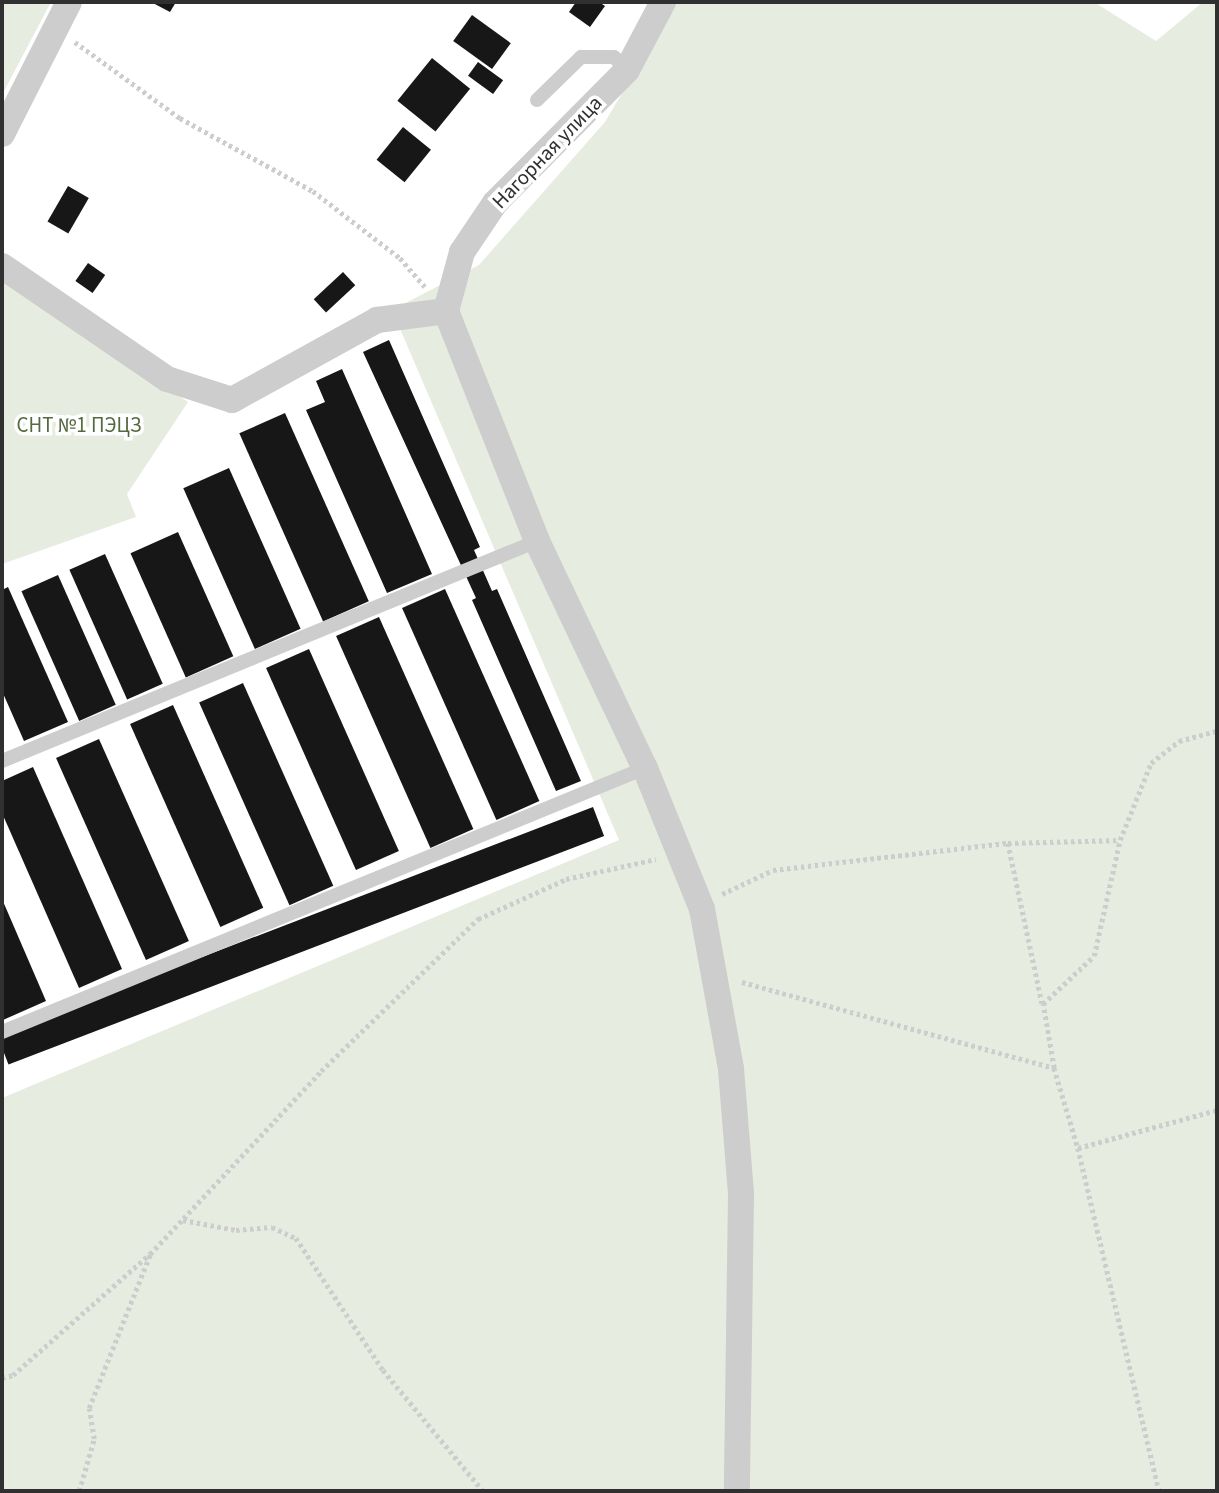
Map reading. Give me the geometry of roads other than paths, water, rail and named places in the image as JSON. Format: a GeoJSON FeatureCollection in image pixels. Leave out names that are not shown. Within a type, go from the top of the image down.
{"type":"FeatureCollection","features":[{"type":"Feature","properties":{"kind":"street"},"geometry":{"type":"LineString","coordinates":[[2,134],[69,2]]}},
{"type":"Feature","properties":{"kind":"street","name":"Нагорная улица"},"geometry":{"type":"LineString","coordinates":[[446,311],[462,252],[495,202],[627,70],[663,2]]}},
{"type":"Feature","properties":{"kind":"street"},"geometry":{"type":"LineString","coordinates":[[2,266],[167,379],[232,400],[377,320],[446,311],[537,541],[645,768],[702,909],[717,976],[741,1194],[737,1491]]}},
{"type":"Feature","properties":{"kind":"lane"},"geometry":{"type":"LineString","coordinates":[[537,100],[581,57],[614,57],[627,70]]}},
{"type":"Feature","properties":{"kind":"lane"},"geometry":{"type":"LineString","coordinates":[[2,761],[537,541]]}},
{"type":"Feature","properties":{"kind":"lane"},"geometry":{"type":"LineString","coordinates":[[2,1032],[645,768]]}},
{"type":"Feature","properties":{"kind":"park label","name":"СНТ №1 ПЭЦЗ"},"geometry":{"type":"Point","coordinates":[79,425]}}]}
